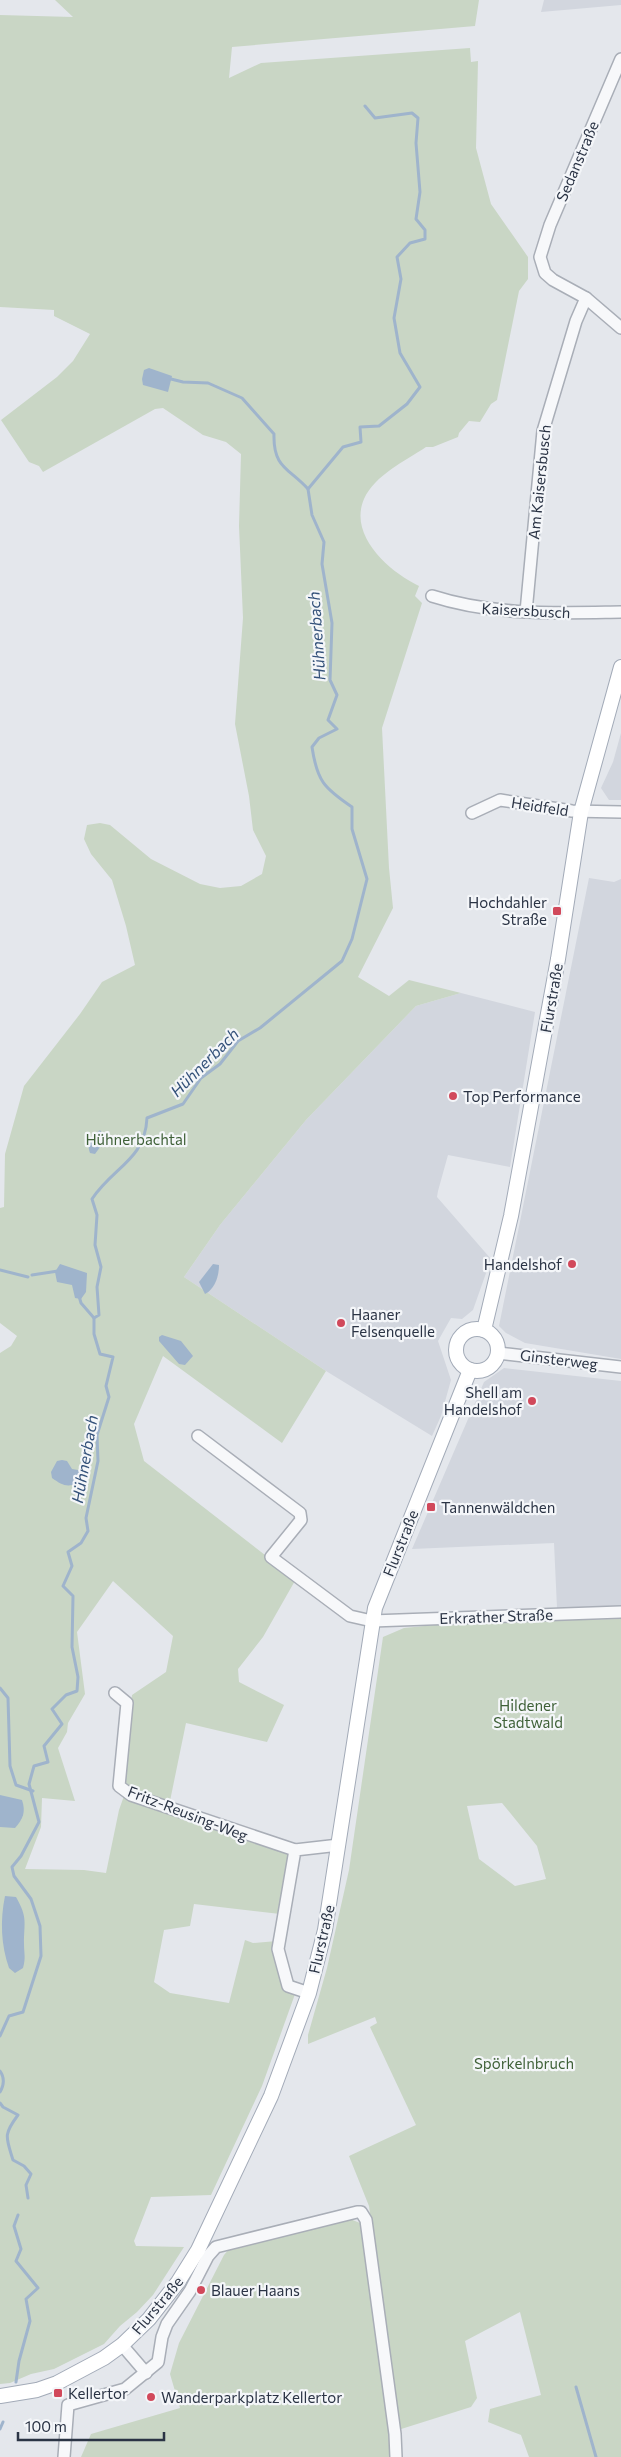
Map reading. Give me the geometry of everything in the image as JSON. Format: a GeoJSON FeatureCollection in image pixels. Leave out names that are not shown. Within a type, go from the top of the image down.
{"type":"FeatureCollection","features":[{"type":"Feature","properties":{"kind":"main road","name":"Flurstraße"},"geometry":{"type":"LineString","coordinates":[[484,1330],[511,1216],[558,959],[582,812],[621,667]]}},
{"type":"Feature","properties":{"kind":"main road"},"geometry":{"type":"LineString","coordinates":[[470,1330],[484,1330],[494,1338],[498,1353],[495,1361],[489,1367],[470,1370],[459,1361],[456,1346],[464,1333],[470,1330]]}},
{"type":"Feature","properties":{"kind":"main road","name":"Flurstraße"},"geometry":{"type":"LineString","coordinates":[[0,2396],[37,2390],[57,2383],[104,2358],[122,2345],[149,2318],[178,2282],[198,2250],[270,2096],[308,1993],[325,1930],[372,1621],[381,1589],[470,1370]]}},
{"type":"Feature","properties":{"kind":"street","name":"Sedanstraße"},"geometry":{"type":"LineString","coordinates":[[586,298],[553,280],[541,266],[541,249],[621,59]]}},
{"type":"Feature","properties":{"kind":"street"},"geometry":{"type":"LineString","coordinates":[[586,298],[621,328]]}},
{"type":"Feature","properties":{"kind":"street","name":"Am Kaisersbusch"},"geometry":{"type":"LineString","coordinates":[[526,612],[543,431],[576,321],[586,298]]}},
{"type":"Feature","properties":{"kind":"street","name":"Kaisersbusch"},"geometry":{"type":"LineString","coordinates":[[432,596],[462,605],[526,612],[621,612]]}},
{"type":"Feature","properties":{"kind":"street","name":"Heidfeld"},"geometry":{"type":"LineString","coordinates":[[472,813],[500,800],[582,812]]}},
{"type":"Feature","properties":{"kind":"street"},"geometry":{"type":"LineString","coordinates":[[582,812],[621,812]]}},
{"type":"Feature","properties":{"kind":"street","name":"Ginsterweg"},"geometry":{"type":"LineString","coordinates":[[498,1353],[621,1367]]}},
{"type":"Feature","properties":{"kind":"street"},"geometry":{"type":"LineString","coordinates":[[198,1436],[300,1513],[301,1520],[272,1557],[350,1616],[372,1621]]}},
{"type":"Feature","properties":{"kind":"street","name":"Erkrather Straße"},"geometry":{"type":"LineString","coordinates":[[372,1621],[621,1612]]}},
{"type":"Feature","properties":{"kind":"street","name":"Fritz-Reusing-Weg"},"geometry":{"type":"LineString","coordinates":[[115,1693],[127,1703],[120,1786],[131,1795],[295,1850],[339,1845]]}},
{"type":"Feature","properties":{"kind":"street"},"geometry":{"type":"LineString","coordinates":[[295,1850],[278,1949],[288,1986],[308,1993]]}},
{"type":"Feature","properties":{"kind":"street"},"geometry":{"type":"LineString","coordinates":[[64,2457],[68,2405],[125,2389],[158,2362],[166,2324],[190,2291],[208,2256],[216,2247],[361,2212],[366,2220],[395,2434],[396,2457]]}},
{"type":"Feature","properties":{"kind":"street"},"geometry":{"type":"LineString","coordinates":[[122,2345],[146,2373]]}},
{"type":"Feature","properties":{"kind":"shaded area"},"geometry":{"type":"Polygon","coordinates":[[[544,0],[621,0],[621,5],[541,12],[544,0]]]}},
{"type":"Feature","properties":{"kind":"shaded area"},"geometry":{"type":"Polygon","coordinates":[[[621,733],[621,800],[609,800],[601,788],[613,762],[621,733]]]}},
{"type":"Feature","properties":{"kind":"shaded area"},"geometry":{"type":"Polygon","coordinates":[[[589,878],[614,882],[621,879],[621,1359],[525,1343],[506,1333],[499,1326],[589,878]]]}},
{"type":"Feature","properties":{"kind":"shaded area"},"geometry":{"type":"Polygon","coordinates":[[[461,993],[535,1012],[510,1167],[448,1155],[438,1191],[437,1197],[491,1259],[473,1310],[462,1319],[451,1318],[438,1341],[451,1380],[441,1416],[432,1436],[326,1371],[184,1277],[220,1225],[306,1120],[416,1006],[461,993]]]}},
{"type":"Feature","properties":{"kind":"shaded area"},"geometry":{"type":"Polygon","coordinates":[[[504,1368],[621,1381],[621,1606],[557,1608],[554,1543],[412,1549],[484,1382],[504,1368]]]}},
{"type":"Feature","properties":{"kind":"green space","name":"Hühnerbachtal"},"geometry":{"type":"Polygon","coordinates":[[[55,0],[479,0],[475,26],[232,47],[229,78],[261,63],[470,48],[471,62],[478,61],[476,148],[491,204],[528,257],[528,279],[519,291],[497,400],[491,404],[480,422],[469,421],[458,437],[433,447],[426,447],[383,476],[369,490],[364,499],[361,513],[362,526],[367,539],[375,551],[396,572],[419,586],[415,596],[422,603],[382,728],[389,868],[393,908],[358,977],[389,996],[409,980],[461,993],[416,1006],[306,1120],[220,1225],[184,1277],[326,1371],[282,1443],[163,1356],[134,1424],[144,1461],[296,1579],[263,1637],[238,1669],[239,1682],[284,1705],[267,1742],[186,1723],[170,1801],[131,1789],[123,1780],[132,1695],[166,1672],[173,1636],[113,1581],[77,1632],[85,1694],[68,1723],[67,1732],[58,1748],[75,1801],[42,1798],[41,1827],[25,1869],[84,1870],[106,1873],[119,1810],[124,1796],[291,1853],[280,1914],[194,1904],[190,1926],[164,1930],[154,1982],[170,1993],[229,2003],[245,1940],[253,1943],[277,1941],[283,1975],[299,1983],[262,2086],[211,2195],[151,2197],[134,2241],[136,2246],[184,2247],[153,2295],[104,2344],[54,2369],[31,2374],[10,2383],[0,2384],[0,1353],[11,1346],[17,1336],[0,1323],[0,1208],[4,1207],[5,1154],[24,1086],[80,1014],[102,982],[135,965],[112,880],[91,854],[84,839],[87,825],[100,823],[110,825],[151,859],[200,884],[220,888],[241,886],[262,874],[266,856],[253,830],[249,796],[235,724],[243,618],[239,526],[241,454],[226,442],[203,435],[163,408],[155,409],[43,472],[39,466],[29,462],[1,420],[57,377],[73,361],[90,334],[54,316],[54,310],[0,307],[0,15],[73,17],[55,0]]]}},
{"type":"Feature","properties":{"kind":"green space","name":"Hildener Stadtwald"},"geometry":{"type":"Polygon","coordinates":[[[621,1619],[621,2457],[529,2457],[521,2435],[488,2422],[490,2409],[541,2395],[520,2312],[465,2341],[477,2398],[471,2407],[398,2430],[369,2206],[349,2156],[416,2125],[370,2027],[377,2023],[375,2017],[308,2044],[308,2035],[327,1968],[349,1870],[383,1637],[404,1628],[466,1622],[621,1619]],[[502,1803],[467,1806],[479,1859],[515,1886],[546,1879],[537,1846],[502,1803]]]}},
{"type":"Feature","properties":{"kind":"green space"},"geometry":{"type":"Polygon","coordinates":[[[350,2219],[360,2223],[392,2457],[81,2457],[91,2434],[180,2408],[170,2374],[179,2343],[224,2255],[230,2248],[350,2219]]]}},
{"type":"Feature","properties":{"kind":"water"},"geometry":{"type":"Polygon","coordinates":[[[149,368],[172,376],[168,392],[143,385],[144,370],[149,368]]]}},
{"type":"Feature","properties":{"kind":"water"},"geometry":{"type":"Polygon","coordinates":[[[100,1130],[106,1139],[95,1154],[90,1153],[89,1142],[100,1130]]]}},
{"type":"Feature","properties":{"kind":"water"},"geometry":{"type":"Polygon","coordinates":[[[60,1264],[87,1273],[86,1292],[81,1299],[75,1298],[72,1285],[57,1282],[55,1272],[60,1264]]]}},
{"type":"Feature","properties":{"kind":"water"},"geometry":{"type":"Polygon","coordinates":[[[213,1264],[219,1265],[217,1278],[214,1286],[205,1294],[199,1282],[213,1264]]]}},
{"type":"Feature","properties":{"kind":"water"},"geometry":{"type":"Polygon","coordinates":[[[162,1335],[181,1341],[193,1356],[185,1365],[179,1364],[159,1341],[159,1337],[162,1335]]]}},
{"type":"Feature","properties":{"kind":"water"},"geometry":{"type":"Polygon","coordinates":[[[57,1461],[67,1461],[72,1469],[78,1470],[81,1474],[78,1483],[65,1485],[52,1478],[51,1472],[57,1461]]]}},
{"type":"Feature","properties":{"kind":"water"},"geometry":{"type":"Polygon","coordinates":[[[0,1795],[22,1800],[23,1815],[15,1828],[0,1827],[0,1795]]]}},
{"type":"Feature","properties":{"kind":"water"},"geometry":{"type":"Polygon","coordinates":[[[5,1896],[16,1897],[24,1920],[24,1964],[23,1968],[15,1973],[9,1968],[3,1941],[2,1914],[5,1896]]]}},
{"type":"Feature","properties":{"kind":"waterway","name":"Hühnerbach"},"geometry":{"type":"LineString","coordinates":[[0,2036],[9,2016],[23,2012],[41,1956],[40,1926],[31,1899],[14,1876],[12,1867],[21,1856],[39,1822],[29,1784],[34,1766],[48,1762],[44,1746],[62,1724],[52,1709],[66,1695],[77,1691],[78,1677],[72,1647],[73,1596],[63,1586],[72,1566],[68,1552],[81,1543],[88,1531],[86,1518],[98,1461],[97,1435],[109,1397],[106,1386],[113,1357],[100,1354],[94,1334],[94,1318],[99,1315],[97,1287],[101,1267],[95,1245],[97,1215],[92,1199],[100,1188],[127,1162],[141,1144],[147,1118],[183,1104],[201,1078],[220,1064],[238,1041],[260,1028],[342,961],[352,939],[367,879],[352,829],[352,807],[323,783],[316,768],[312,747],[319,738],[337,729],[328,720],[337,695],[330,680],[332,623],[322,564],[324,542],[312,515],[308,489],[343,447],[361,442],[360,427],[379,426],[407,404],[420,387],[400,353],[394,318],[401,279],[397,257],[410,243],[425,239],[425,230],[416,219],[420,192],[416,143],[418,118],[412,113],[375,118],[365,106]]}},
{"type":"Feature","properties":{"kind":"waterway"},"geometry":{"type":"LineString","coordinates":[[171,379],[183,382],[208,383],[242,398],[274,434],[274,445],[279,461],[308,489]]}},
{"type":"Feature","properties":{"kind":"waterway"},"geometry":{"type":"LineString","coordinates":[[0,1270],[28,1277]]}},
{"type":"Feature","properties":{"kind":"waterway"},"geometry":{"type":"LineString","coordinates":[[32,1275],[58,1271]]}},
{"type":"Feature","properties":{"kind":"waterway"},"geometry":{"type":"LineString","coordinates":[[79,1296],[81,1303],[94,1318]]}},
{"type":"Feature","properties":{"kind":"waterway"},"geometry":{"type":"LineString","coordinates":[[0,1688],[8,1698],[10,1766],[16,1785],[33,1791]]}},
{"type":"Feature","properties":{"kind":"waterway","name":"Hühnerbach"},"geometry":{"type":"LineString","coordinates":[[0,2071],[3,2076],[0,2092]]}},
{"type":"Feature","properties":{"kind":"waterway","name":"Hühnerbach"},"geometry":{"type":"LineString","coordinates":[[0,2103],[3,2107],[18,2115],[10,2127],[7,2136],[13,2160],[24,2166],[31,2174],[26,2185],[28,2198]]}},
{"type":"Feature","properties":{"kind":"waterway","name":"Hühnerbach"},"geometry":{"type":"LineString","coordinates":[[16,2382],[19,2361],[30,2321],[26,2299],[38,2288],[16,2261],[21,2249],[14,2226],[18,2215]]}},
{"type":"Feature","properties":{"kind":"waterway"},"geometry":{"type":"LineString","coordinates":[[576,2387],[596,2457]]}},
{"type":"Feature","properties":{"kind":"waterway","name":"Hühnerbach"},"geometry":{"type":"LineString","coordinates":[[0,2429],[3,2422]]}},
{"type":"Feature","properties":{"kind":"place","name":"Hochdahler Straße"},"geometry":{"type":"Point","coordinates":[557,911]}},
{"type":"Feature","properties":{"kind":"place","name":"Top Performance"},"geometry":{"type":"Point","coordinates":[453,1096]}},
{"type":"Feature","properties":{"kind":"place","name":"Handelshof"},"geometry":{"type":"Point","coordinates":[572,1264]}},
{"type":"Feature","properties":{"kind":"place","name":"Haaner Felsenquelle"},"geometry":{"type":"Point","coordinates":[341,1323]}},
{"type":"Feature","properties":{"kind":"place","name":"Shell am Handelshof"},"geometry":{"type":"Point","coordinates":[532,1401]}},
{"type":"Feature","properties":{"kind":"place","name":"Tannenwäldchen"},"geometry":{"type":"Point","coordinates":[431,1507]}},
{"type":"Feature","properties":{"kind":"place","name":"Blauer Haans"},"geometry":{"type":"Point","coordinates":[201,2290]}},
{"type":"Feature","properties":{"kind":"place","name":"Kellertor"},"geometry":{"type":"Point","coordinates":[58,2393]}},
{"type":"Feature","properties":{"kind":"place","name":"Wanderparkplatz Kellertor"},"geometry":{"type":"Point","coordinates":[151,2397]}},
{"type":"Feature","properties":{"kind":"park label","name":"Spörkelnbruch"},"geometry":{"type":"Point","coordinates":[524,2063]}}]}
